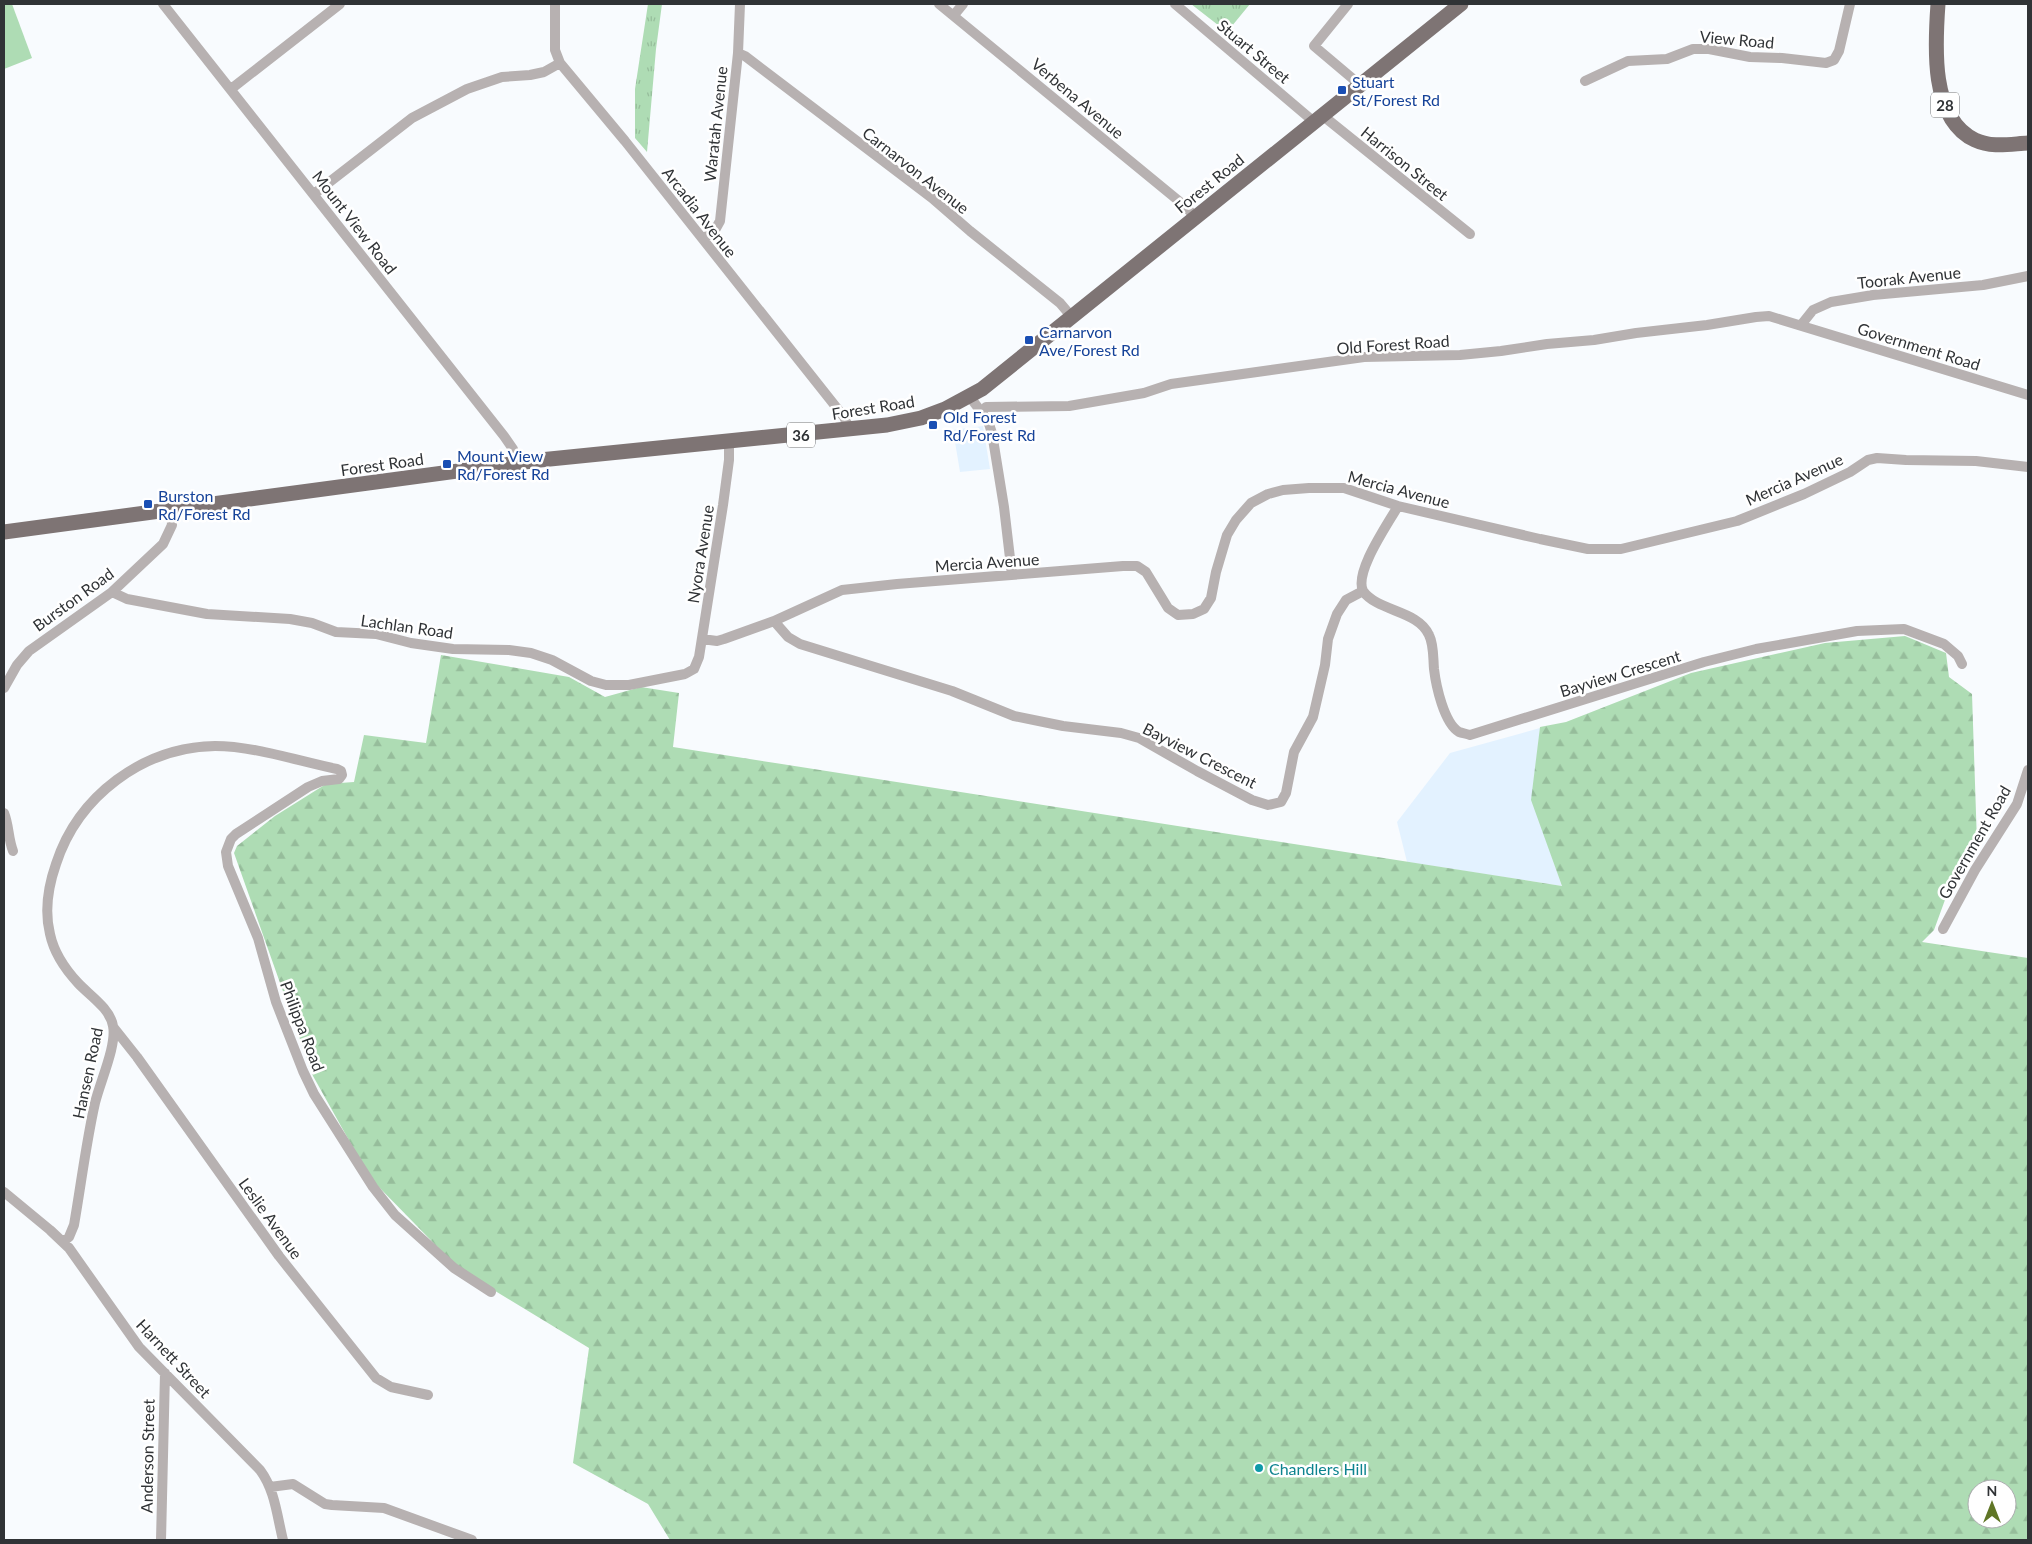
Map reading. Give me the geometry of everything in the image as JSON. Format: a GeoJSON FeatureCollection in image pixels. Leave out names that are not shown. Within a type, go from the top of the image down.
{"type":"FeatureCollection","features":[{"type":"Feature","properties":{"kind":"main road","name":"Forest Road"},"geometry":{"type":"LineString","coordinates":[[4,532],[517,463],[850,430],[921,418],[945,409],[976,393],[1461,4]]}},
{"type":"Feature","properties":{"kind":"main road","name":"28"},"geometry":{"type":"LineString","coordinates":[[1938,4],[1937,63],[1946,107],[1955,124],[1975,140],[1987,144],[2000,146],[2028,143]]}},
{"type":"Feature","properties":{"kind":"street","name":"Mount View Road"},"geometry":{"type":"LineString","coordinates":[[163,4],[504,436],[513,449],[517,463]]}},
{"type":"Feature","properties":{"kind":"street"},"geometry":{"type":"LineString","coordinates":[[232,89],[340,4]]}},
{"type":"Feature","properties":{"kind":"street","name":"Arcadia Avenue"},"geometry":{"type":"LineString","coordinates":[[555,4],[556,50],[560,63],[844,417],[850,430]]}},
{"type":"Feature","properties":{"kind":"street","name":"Waratah Avenue"},"geometry":{"type":"LineString","coordinates":[[703,239],[715,230],[720,221],[738,53],[740,4]]}},
{"type":"Feature","properties":{"kind":"street","name":"Verbena Avenue"},"geometry":{"type":"LineString","coordinates":[[939,4],[1185,206],[1195,217]]}},
{"type":"Feature","properties":{"kind":"street"},"geometry":{"type":"LineString","coordinates":[[954,15],[963,4]]}},
{"type":"Feature","properties":{"kind":"street","name":"Stuart Street"},"geometry":{"type":"LineString","coordinates":[[1175,4],[1317,118]]}},
{"type":"Feature","properties":{"kind":"street"},"geometry":{"type":"LineString","coordinates":[[1348,4],[1314,46],[1360,84]]}},
{"type":"Feature","properties":{"kind":"street","name":"View Road"},"geometry":{"type":"LineString","coordinates":[[1585,81],[1628,61],[1667,60],[1693,50],[1709,50],[1750,57],[1782,58],[1826,63],[1834,60],[1839,51],[1850,4]]}},
{"type":"Feature","properties":{"kind":"street","name":"Carnarvon Avenue"},"geometry":{"type":"LineString","coordinates":[[738,53],[745,56],[932,198],[1060,303],[1071,316]]}},
{"type":"Feature","properties":{"kind":"street"},"geometry":{"type":"LineString","coordinates":[[314,194],[412,118],[459,93],[502,78],[544,72],[560,63]]}},
{"type":"Feature","properties":{"kind":"street","name":"Harrison Street"},"geometry":{"type":"LineString","coordinates":[[1317,118],[1470,234]]}},
{"type":"Feature","properties":{"kind":"street","name":"Toorak Avenue"},"geometry":{"type":"LineString","coordinates":[[1801,325],[1813,310],[1831,302],[1873,295],[1983,285],[2028,276]]}},
{"type":"Feature","properties":{"kind":"street","name":"Old Forest Road"},"geometry":{"type":"LineString","coordinates":[[986,407],[1069,406],[1144,393],[1171,384],[1364,357],[1460,355],[1501,351],[1707,325],[1756,316],[1769,316],[1801,325]]}},
{"type":"Feature","properties":{"kind":"street","name":"Government Road"},"geometry":{"type":"LineString","coordinates":[[1801,325],[2028,395]]}},
{"type":"Feature","properties":{"kind":"street"},"geometry":{"type":"LineString","coordinates":[[976,393],[986,407],[998,469],[1012,575]]}},
{"type":"Feature","properties":{"kind":"street"},"geometry":{"type":"LineString","coordinates":[[976,393],[988,421]]}},
{"type":"Feature","properties":{"kind":"street","name":"Nyora Avenue"},"geometry":{"type":"LineString","coordinates":[[694,669],[698,660],[702,639],[723,505],[729,460],[729,442]]}},
{"type":"Feature","properties":{"kind":"street","name":"Mercia Avenue"},"geometry":{"type":"LineString","coordinates":[[702,639],[717,641],[724,639],[774,621],[842,590],[897,584],[1137,566],[1146,572],[1168,608],[1178,615],[1193,614],[1204,608],[1211,598],[1216,572],[1231,527],[1251,503],[1268,494],[1283,490],[1344,488],[1398,506],[1588,549],[1621,549],[1737,521],[1804,494],[1844,475],[1868,460],[1877,458],[1976,461],[2028,468]]}},
{"type":"Feature","properties":{"kind":"street"},"geometry":{"type":"LineString","coordinates":[[1363,591],[1360,586],[1362,575],[1369,558],[1398,506]]}},
{"type":"Feature","properties":{"kind":"street","name":"Burston Road"},"geometry":{"type":"LineString","coordinates":[[4,688],[17,665],[34,647],[112,592],[163,544],[172,524],[171,510]]}},
{"type":"Feature","properties":{"kind":"street","name":"Bayview Crescent"},"geometry":{"type":"LineString","coordinates":[[774,621],[788,637],[800,644],[952,691],[1014,716],[1139,738],[1196,771],[1252,800],[1268,805],[1281,802],[1286,793],[1294,752],[1313,717],[1325,665],[1328,639],[1337,614],[1346,600],[1363,591],[1372,600],[1416,622],[1428,633],[1432,642],[1435,675],[1442,705],[1450,723],[1458,731],[1470,735],[1704,662],[1857,631],[1904,629],[1944,644],[1958,656],[1962,664]]}},
{"type":"Feature","properties":{"kind":"street","name":"Lachlan Road"},"geometry":{"type":"LineString","coordinates":[[112,592],[127,599],[207,614],[297,620],[336,632],[376,634],[412,643],[524,652],[545,657],[586,679],[606,685],[628,685],[685,674],[694,669]]}},
{"type":"Feature","properties":{"kind":"street","name":"Hansen Road"},"geometry":{"type":"LineString","coordinates":[[63,1242],[69,1237],[74,1225],[95,1103],[109,1054],[114,1028],[108,1013],[78,983],[59,958],[50,936],[47,914],[48,891],[58,857],[73,826],[87,806],[134,768],[160,756],[188,748],[214,746],[240,748],[337,769],[342,773]]}},
{"type":"Feature","properties":{"kind":"street","name":"Government Road"},"geometry":{"type":"LineString","coordinates":[[1943,929],[1975,870],[2017,804],[2028,770]]}},
{"type":"Feature","properties":{"kind":"street","name":"Philippa Road"},"geometry":{"type":"LineString","coordinates":[[342,773],[339,779],[322,781],[302,791],[236,834],[231,839],[226,852],[228,866],[261,947],[276,1002],[303,1071],[320,1104],[373,1188],[395,1215],[454,1268],[491,1292]]}},
{"type":"Feature","properties":{"kind":"street"},"geometry":{"type":"LineString","coordinates":[[4,813],[8,840],[13,851]]}},
{"type":"Feature","properties":{"kind":"street","name":"Leslie Avenue"},"geometry":{"type":"LineString","coordinates":[[114,1028],[142,1064],[289,1270],[376,1378],[392,1387],[428,1395]]}},
{"type":"Feature","properties":{"kind":"street"},"geometry":{"type":"LineString","coordinates":[[4,1192],[63,1242]]}},
{"type":"Feature","properties":{"kind":"street","name":"Harnett Street"},"geometry":{"type":"LineString","coordinates":[[63,1242],[78,1260],[134,1341],[260,1470],[270,1487],[283,1540]]}},
{"type":"Feature","properties":{"kind":"street","name":"Anderson Street"},"geometry":{"type":"LineString","coordinates":[[161,1540],[165,1373]]}},
{"type":"Feature","properties":{"kind":"street"},"geometry":{"type":"LineString","coordinates":[[270,1487],[293,1484],[325,1504],[332,1506],[384,1508],[472,1540]]}},
{"type":"Feature","properties":{"kind":"shaded area"},"geometry":{"type":"Polygon","coordinates":[[[983,426],[990,469],[960,472],[953,430],[983,426]]]}},
{"type":"Feature","properties":{"kind":"shaded area"},"geometry":{"type":"Polygon","coordinates":[[[1540,728],[1532,800],[1562,886],[1407,862],[1397,822],[1450,753],[1540,728]]]}},
{"type":"Feature","properties":{"kind":"green space"},"geometry":{"type":"Polygon","coordinates":[[[4,4],[12,4],[32,58],[4,69],[4,4]]]}},
{"type":"Feature","properties":{"kind":"green space"},"geometry":{"type":"Polygon","coordinates":[[[648,4],[662,4],[647,152],[635,138],[635,89],[648,4]]]}},
{"type":"Feature","properties":{"kind":"green space"},"geometry":{"type":"Polygon","coordinates":[[[1191,4],[1250,4],[1227,32],[1191,4]]]}},
{"type":"Feature","properties":{"kind":"green space"},"geometry":{"type":"Polygon","coordinates":[[[1905,636],[1946,653],[1949,677],[1972,694],[1977,843],[1953,878],[1934,930],[1922,942],[2028,958],[2028,1540],[670,1540],[648,1504],[573,1463],[589,1348],[459,1269],[370,1178],[313,1076],[234,853],[237,846],[275,816],[326,784],[354,782],[364,735],[426,743],[441,655],[569,677],[605,697],[641,687],[679,693],[673,747],[1562,886],[1531,800],[1540,727],[1566,722],[1691,673],[1825,643],[1905,636]]]}},
{"type":"Feature","properties":{"kind":"place","name":"Stuart St/Forest Rd"},"geometry":{"type":"Point","coordinates":[1342,90]}},
{"type":"Feature","properties":{"kind":"place","name":"Carnarvon Ave/Forest Rd"},"geometry":{"type":"Point","coordinates":[1029,340]}},
{"type":"Feature","properties":{"kind":"place","name":"Old Forest Rd/Forest Rd"},"geometry":{"type":"Point","coordinates":[933,425]}},
{"type":"Feature","properties":{"kind":"place","name":"Mount View Rd/Forest Rd"},"geometry":{"type":"Point","coordinates":[447,464]}},
{"type":"Feature","properties":{"kind":"place","name":"Burston Rd/Forest Rd"},"geometry":{"type":"Point","coordinates":[148,504]}},
{"type":"Feature","properties":{"kind":"place","name":"Chandlers Hill"},"geometry":{"type":"Point","coordinates":[1259,1468]}}]}
